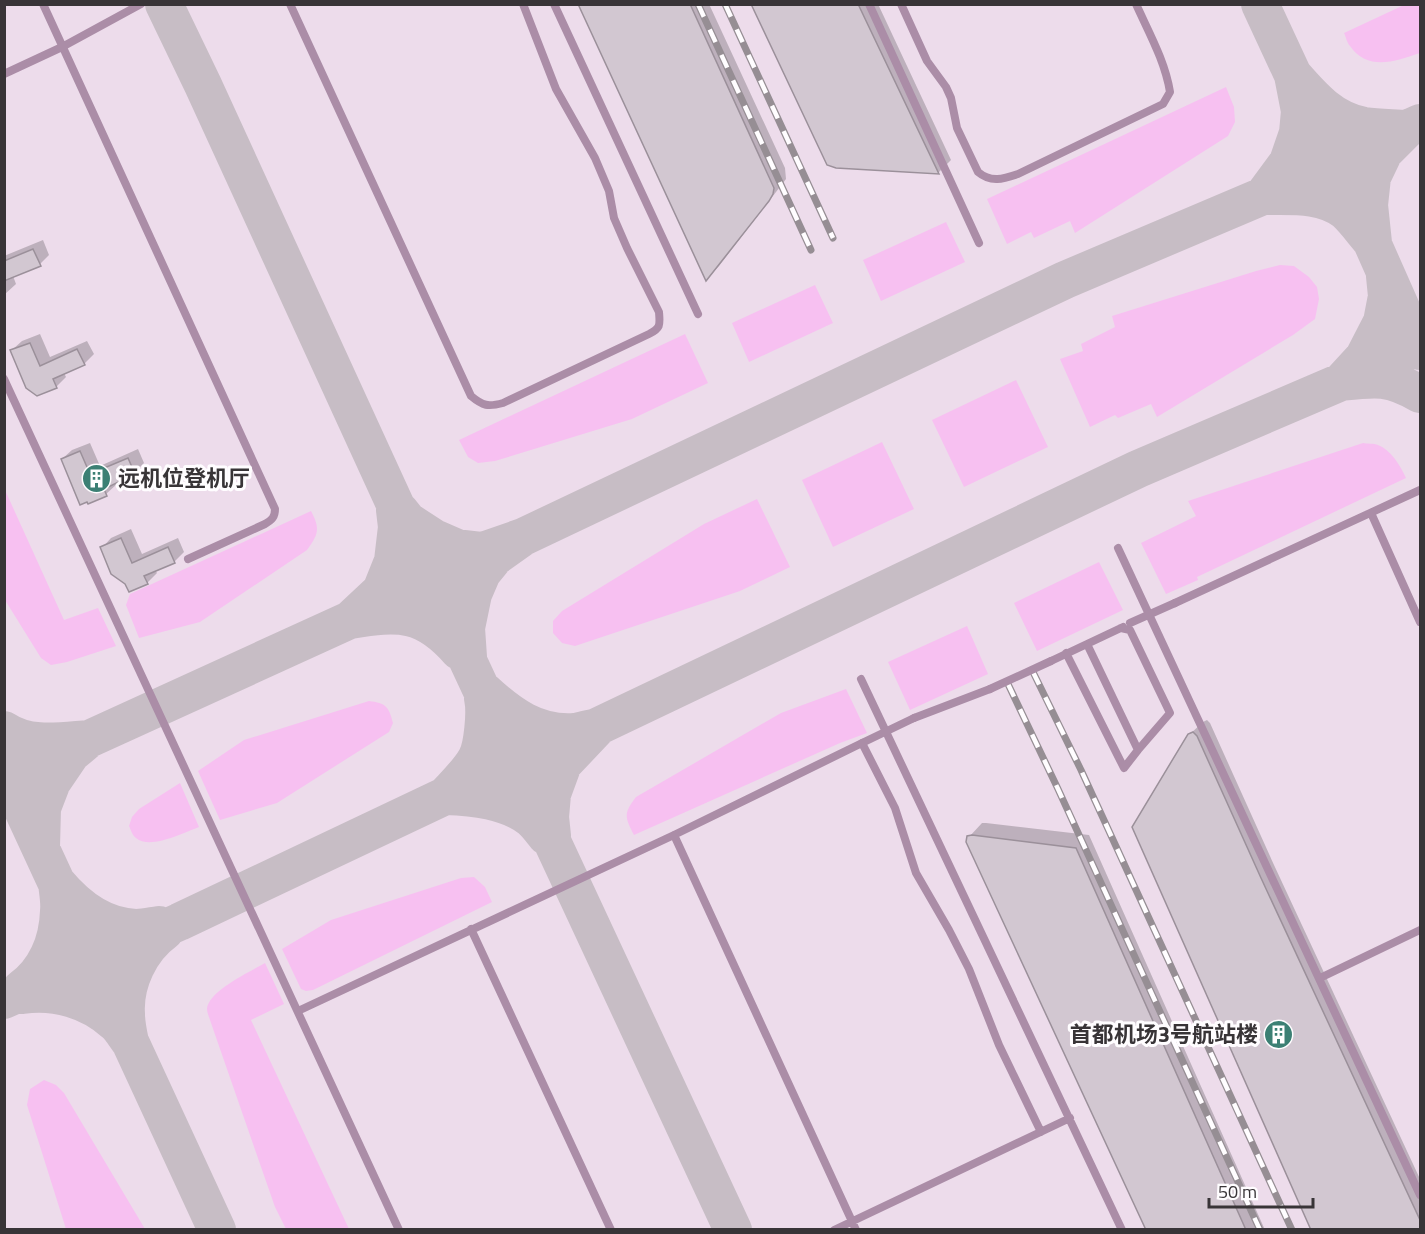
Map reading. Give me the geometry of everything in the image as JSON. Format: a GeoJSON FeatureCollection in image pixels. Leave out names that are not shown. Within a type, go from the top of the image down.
{"type":"FeatureCollection","features":[{"type":"Feature","properties":{"kind":"lane"},"geometry":{"type":"LineString","coordinates":[[42,4],[275,509],[272,520],[188,559]]}},
{"type":"Feature","properties":{"kind":"lane"},"geometry":{"type":"LineString","coordinates":[[4,74],[62,47],[141,4]]}},
{"type":"Feature","properties":{"kind":"lane"},"geometry":{"type":"LineString","coordinates":[[290,4],[471,396],[480,403],[491,406],[503,403],[649,334],[660,324],[659,312],[614,218],[609,191],[595,158],[556,89],[523,4]]}},
{"type":"Feature","properties":{"kind":"lane"},"geometry":{"type":"LineString","coordinates":[[554,4],[699,314]]}},
{"type":"Feature","properties":{"kind":"lane"},"geometry":{"type":"LineString","coordinates":[[869,4],[979,243]]}},
{"type":"Feature","properties":{"kind":"lane"},"geometry":{"type":"LineString","coordinates":[[901,4],[927,61],[946,87],[951,98],[957,128],[978,172],[992,180],[1018,174],[1163,104],[1170,92],[1168,78],[1164,64],[1136,4]]}},
{"type":"Feature","properties":{"kind":"lane"},"geometry":{"type":"LineString","coordinates":[[4,379],[399,1230]]}},
{"type":"Feature","properties":{"kind":"lane"},"geometry":{"type":"LineString","coordinates":[[298,1011],[674,836],[914,718],[990,689],[1420,490]]}},
{"type":"Feature","properties":{"kind":"lane"},"geometry":{"type":"LineString","coordinates":[[1371,513],[1420,622]]}},
{"type":"Feature","properties":{"kind":"lane"},"geometry":{"type":"LineString","coordinates":[[1118,548],[1420,1195]]}},
{"type":"Feature","properties":{"kind":"lane"},"geometry":{"type":"LineString","coordinates":[[1066,653],[1124,768],[1170,713],[1130,630],[1121,628]]}},
{"type":"Feature","properties":{"kind":"lane"},"geometry":{"type":"LineString","coordinates":[[1087,644],[1138,750]]}},
{"type":"Feature","properties":{"kind":"lane"},"geometry":{"type":"LineString","coordinates":[[861,679],[1122,1230]]}},
{"type":"Feature","properties":{"kind":"lane"},"geometry":{"type":"LineString","coordinates":[[862,743],[895,808],[916,873],[950,930],[969,969],[999,1045],[1041,1132]]}},
{"type":"Feature","properties":{"kind":"lane"},"geometry":{"type":"LineString","coordinates":[[674,836],[856,1230]]}},
{"type":"Feature","properties":{"kind":"lane"},"geometry":{"type":"LineString","coordinates":[[471,929],[611,1230]]}},
{"type":"Feature","properties":{"kind":"lane"},"geometry":{"type":"LineString","coordinates":[[1320,978],[1420,930]]}},
{"type":"Feature","properties":{"kind":"lane"},"geometry":{"type":"LineString","coordinates":[[834,1230],[1070,1118]]}},
{"type":"Feature","properties":{"kind":"shaded area"},"geometry":{"type":"Polygon","coordinates":[[[5,5],[1420,5],[1420,1229],[5,1230],[5,5]]]}},
{"type":"Feature","properties":{"kind":"shaded area"},"geometry":{"type":"Polygon","coordinates":[[[1404,5],[1420,5],[1420,53],[1392,61],[1374,62],[1357,54],[1349,45],[1344,33],[1404,5]]]}},
{"type":"Feature","properties":{"kind":"shaded area"},"geometry":{"type":"Polygon","coordinates":[[[1226,87],[1234,107],[1235,122],[1228,136],[1075,233],[1070,221],[1034,238],[1031,232],[1007,244],[987,199],[1226,87]]]}},
{"type":"Feature","properties":{"kind":"shaded area"},"geometry":{"type":"Polygon","coordinates":[[[946,222],[965,262],[881,301],[863,260],[946,222]]]}},
{"type":"Feature","properties":{"kind":"shaded area"},"geometry":{"type":"Polygon","coordinates":[[[1280,265],[1294,266],[1309,277],[1317,287],[1319,299],[1315,319],[1293,335],[1157,417],[1151,404],[1118,418],[1115,415],[1090,427],[1060,359],[1083,351],[1081,344],[1115,327],[1112,316],[1280,265]]]}},
{"type":"Feature","properties":{"kind":"shaded area"},"geometry":{"type":"Polygon","coordinates":[[[815,285],[833,323],[749,362],[732,323],[815,285]]]}},
{"type":"Feature","properties":{"kind":"shaded area"},"geometry":{"type":"Polygon","coordinates":[[[685,334],[708,383],[632,419],[495,461],[478,463],[468,457],[459,440],[685,334]]]}},
{"type":"Feature","properties":{"kind":"shaded area"},"geometry":{"type":"Polygon","coordinates":[[[1016,380],[1048,447],[964,487],[932,420],[1016,380]]]}},
{"type":"Feature","properties":{"kind":"shaded area"},"geometry":{"type":"Polygon","coordinates":[[[882,442],[914,509],[833,547],[802,480],[882,442]]]}},
{"type":"Feature","properties":{"kind":"shaded area"},"geometry":{"type":"Polygon","coordinates":[[[1363,443],[1376,444],[1387,450],[1398,463],[1406,478],[1197,577],[1198,580],[1166,594],[1141,543],[1196,516],[1188,501],[1363,443]]]}},
{"type":"Feature","properties":{"kind":"shaded area"},"geometry":{"type":"Polygon","coordinates":[[[5,490],[64,620],[98,608],[116,646],[51,665],[41,658],[5,600],[5,490]]]}},
{"type":"Feature","properties":{"kind":"shaded area"},"geometry":{"type":"Polygon","coordinates":[[[757,499],[790,567],[740,591],[575,646],[562,643],[553,633],[553,621],[562,611],[704,524],[757,499]]]}},
{"type":"Feature","properties":{"kind":"shaded area"},"geometry":{"type":"Polygon","coordinates":[[[311,511],[317,531],[307,550],[200,622],[139,638],[126,605],[130,594],[311,511]]]}},
{"type":"Feature","properties":{"kind":"shaded area"},"geometry":{"type":"Polygon","coordinates":[[[1099,562],[1123,610],[1037,651],[1014,603],[1099,562]]]}},
{"type":"Feature","properties":{"kind":"shaded area"},"geometry":{"type":"Polygon","coordinates":[[[967,626],[988,674],[910,710],[888,662],[967,626]]]}},
{"type":"Feature","properties":{"kind":"shaded area"},"geometry":{"type":"Polygon","coordinates":[[[846,689],[867,733],[634,835],[627,812],[636,797],[781,713],[846,689]]]}},
{"type":"Feature","properties":{"kind":"shaded area"},"geometry":{"type":"Polygon","coordinates":[[[369,701],[383,705],[390,713],[393,723],[389,732],[277,803],[220,820],[198,771],[244,740],[369,701]]]}},
{"type":"Feature","properties":{"kind":"shaded area"},"geometry":{"type":"Polygon","coordinates":[[[180,783],[199,827],[158,841],[142,841],[136,838],[129,826],[132,817],[139,809],[180,783]]]}},
{"type":"Feature","properties":{"kind":"shaded area"},"geometry":{"type":"Polygon","coordinates":[[[474,877],[485,887],[492,902],[313,990],[301,989],[282,949],[331,920],[461,878],[474,877]]]}},
{"type":"Feature","properties":{"kind":"shaded area"},"geometry":{"type":"Polygon","coordinates":[[[265,963],[284,1004],[251,1020],[349,1229],[286,1229],[275,1207],[208,1014],[209,1002],[215,995],[231,982],[265,963]]]}},
{"type":"Feature","properties":{"kind":"shaded area"},"geometry":{"type":"Polygon","coordinates":[[[44,1080],[56,1085],[64,1093],[145,1229],[66,1229],[27,1105],[30,1089],[44,1080]]]}},
{"type":"Feature","properties":{"kind":"building"},"geometry":{"type":"Polygon","coordinates":[[[578,4],[690,4],[774,188],[769,201],[706,281],[578,4]]]}},
{"type":"Feature","properties":{"kind":"building"},"geometry":{"type":"Polygon","coordinates":[[[751,4],[858,4],[939,174],[836,168],[827,165],[751,4]]]}},
{"type":"Feature","properties":{"kind":"building"},"geometry":{"type":"Polygon","coordinates":[[[33,249],[41,266],[4,281],[4,261],[33,249]]]}},
{"type":"Feature","properties":{"kind":"building"},"geometry":{"type":"Polygon","coordinates":[[[30,343],[40,366],[77,349],[85,365],[53,379],[57,388],[37,396],[26,388],[10,350],[30,343]]]}},
{"type":"Feature","properties":{"kind":"building","name":"远机位登机厅"},"geometry":{"type":"Polygon","coordinates":[[[80,451],[90,474],[128,458],[135,474],[104,489],[107,496],[80,505],[61,459],[80,451]]]}},
{"type":"Feature","properties":{"kind":"building","name":"远机位登机厅"},"geometry":{"type":"Polygon","coordinates":[[[121,538],[132,563],[168,547],[175,563],[144,576],[148,584],[129,592],[125,584],[111,574],[100,547],[121,538]]]}},
{"type":"Feature","properties":{"kind":"building","name":"首都机场3号航站楼"},"geometry":{"type":"Polygon","coordinates":[[[1193,732],[1197,736],[1420,1220],[1420,1230],[1311,1230],[1132,827],[1188,734],[1193,732]]]}},
{"type":"Feature","properties":{"kind":"building","name":"首都机场3号航站楼"},"geometry":{"type":"Polygon","coordinates":[[[967,836],[1076,848],[1246,1230],[1146,1230],[966,842],[967,836]]]}},
{"type":"Feature","properties":{"kind":"taxiway"},"geometry":{"type":"LineString","coordinates":[[164,4],[733,1230]]}},
{"type":"Feature","properties":{"kind":"taxiway"},"geometry":{"type":"LineString","coordinates":[[1260,4],[1336,161],[1420,351]]}},
{"type":"Feature","properties":{"kind":"taxiway"},"geometry":{"type":"LineString","coordinates":[[1263,196],[1288,162],[1298,133],[1300,111],[1293,75],[1316,100],[1342,119],[1364,126],[1406,129]]}},
{"type":"Feature","properties":{"kind":"taxiway"},"geometry":{"type":"LineString","coordinates":[[4,780],[431,583],[523,537],[1065,280],[1263,196],[1420,123]]}},
{"type":"Feature","properties":{"kind":"taxiway"},"geometry":{"type":"LineString","coordinates":[[1268,196],[1308,197],[1336,205],[1349,215],[1373,243],[1369,205],[1372,177],[1384,152],[1405,131]]}},
{"type":"Feature","properties":{"kind":"taxiway"},"geometry":{"type":"LineString","coordinates":[[1385,276],[1387,296],[1382,322],[1364,357],[1341,382],[1391,381],[1420,394]]}},
{"type":"Feature","properties":{"kind":"taxiway"},"geometry":{"type":"LineString","coordinates":[[4,1000],[179,922],[445,796],[517,765],[1138,469],[1420,346]]}},
{"type":"Feature","properties":{"kind":"taxiway"},"geometry":{"type":"LineString","coordinates":[[395,510],[397,527],[393,561],[381,591],[350,620],[383,616],[410,618],[434,628],[459,651]]}},
{"type":"Feature","properties":{"kind":"taxiway"},"geometry":{"type":"LineString","coordinates":[[400,511],[408,521],[434,538],[457,548],[483,551],[523,537],[495,557],[482,573],[473,594],[466,628],[468,657]]}},
{"type":"Feature","properties":{"kind":"taxiway"},"geometry":{"type":"LineString","coordinates":[[484,691],[514,715],[536,727],[561,732],[575,732],[598,727],[563,764],[552,794],[550,817],[552,836]]}},
{"type":"Feature","properties":{"kind":"taxiway"},"geometry":{"type":"LineString","coordinates":[[483,698],[483,729],[478,754],[469,769],[445,796],[478,799],[511,807],[530,818],[546,836]]}},
{"type":"Feature","properties":{"kind":"taxiway"},"geometry":{"type":"LineString","coordinates":[[4,730],[34,741],[89,739],[71,754],[52,782],[42,808],[41,847]]}},
{"type":"Feature","properties":{"kind":"taxiway"},"geometry":{"type":"LineString","coordinates":[[4,769],[217,1230]]}},
{"type":"Feature","properties":{"kind":"taxiway"},"geometry":{"type":"LineString","coordinates":[[21,989],[44,965],[53,945],[59,908],[57,883],[82,908],[102,920],[124,927],[159,925]]}},
{"type":"Feature","properties":{"kind":"taxiway"},"geometry":{"type":"LineString","coordinates":[[22,995],[59,996],[95,1008],[115,1023],[130,1042],[126,1021],[126,1002],[131,979],[148,947],[165,931]]}},
{"type":"Feature","properties":{"kind":"railway"},"geometry":{"type":"LineString","coordinates":[[698,4],[811,250]]}},
{"type":"Feature","properties":{"kind":"railway"},"geometry":{"type":"LineString","coordinates":[[725,4],[833,238]]}},
{"type":"Feature","properties":{"kind":"railway"},"geometry":{"type":"LineString","coordinates":[[1033,672],[1081,770],[1292,1230]]}},
{"type":"Feature","properties":{"kind":"railway"},"geometry":{"type":"LineString","coordinates":[[1008,684],[1260,1230]]}},
{"type":"Feature","properties":{"kind":"place","name":"远机位登机厅"},"geometry":{"type":"Point","coordinates":[97,478]}},
{"type":"Feature","properties":{"kind":"place","name":"首都机场3号航站楼"},"geometry":{"type":"Point","coordinates":[1279,1034]}}]}
